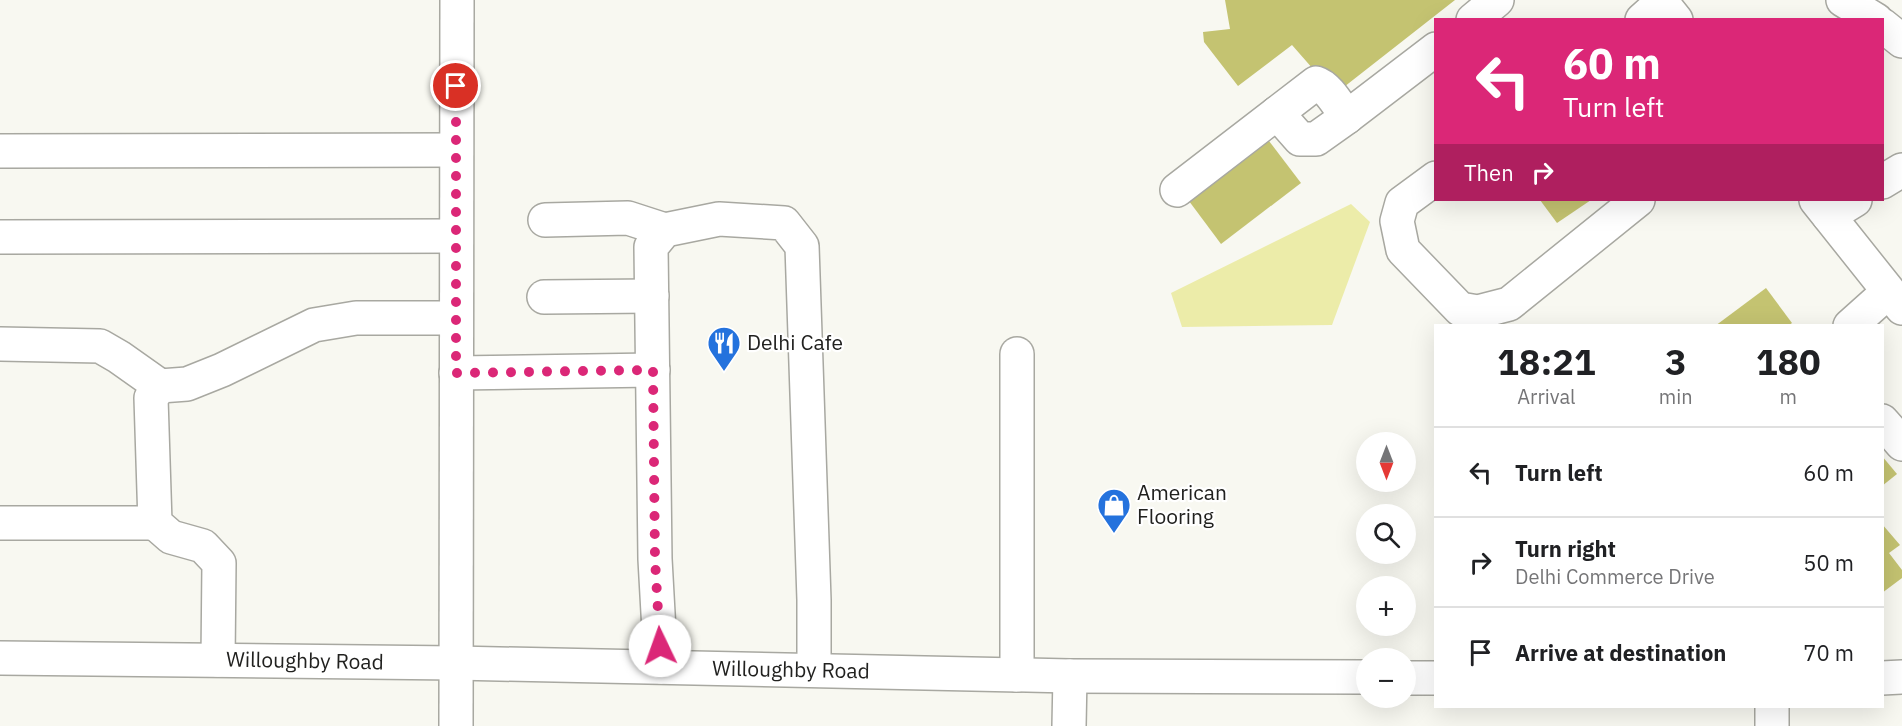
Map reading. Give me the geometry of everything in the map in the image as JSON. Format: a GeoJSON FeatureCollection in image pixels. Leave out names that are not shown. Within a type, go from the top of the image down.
{"type":"FeatureCollection","features":[{"type":"Feature","properties":{"kind":"street"},"geometry":{"type":"LineString","coordinates":[[456,726],[457,0]]}},
{"type":"Feature","properties":{"kind":"street"},"geometry":{"type":"LineString","coordinates":[[1475,18],[1497,0]]}},
{"type":"Feature","properties":{"kind":"street"},"geometry":{"type":"LineString","coordinates":[[1843,0],[1873,18]]}},
{"type":"Feature","properties":{"kind":"street"},"geometry":{"type":"LineString","coordinates":[[1884,27],[1902,41]]}},
{"type":"Feature","properties":{"kind":"street"},"geometry":{"type":"LineString","coordinates":[[1277,113],[1300,139],[1316,139],[1434,51]]}},
{"type":"Feature","properties":{"kind":"street"},"geometry":{"type":"LineString","coordinates":[[1176,190],[1316,83],[1327,91],[1347,117]]}},
{"type":"Feature","properties":{"kind":"street"},"geometry":{"type":"LineString","coordinates":[[0,151],[456,150]]}},
{"type":"Feature","properties":{"kind":"street"},"geometry":{"type":"LineString","coordinates":[[1884,181],[1902,170]]}},
{"type":"Feature","properties":{"kind":"street"},"geometry":{"type":"LineString","coordinates":[[1434,179],[1402,203],[1397,221],[1403,250],[1449,312],[1460,309],[1478,312],[1509,304],[1637,201]]}},
{"type":"Feature","properties":{"kind":"street"},"geometry":{"type":"LineString","coordinates":[[1833,205],[1895,300],[1853,324]]}},
{"type":"Feature","properties":{"kind":"street"},"geometry":{"type":"LineString","coordinates":[[545,220],[628,218],[665,230],[719,219],[784,223],[802,246],[814,600],[814,670]]}},
{"type":"Feature","properties":{"kind":"street"},"geometry":{"type":"LineString","coordinates":[[661,667],[655,559],[651,247],[665,230]]}},
{"type":"Feature","properties":{"kind":"street"},"geometry":{"type":"LineString","coordinates":[[0,237],[456,236]]}},
{"type":"Feature","properties":{"kind":"street"},"geometry":{"type":"LineString","coordinates":[[544,297],[652,296]]}},
{"type":"Feature","properties":{"kind":"street"},"geometry":{"type":"LineString","coordinates":[[0,344],[100,346],[120,357],[160,386],[187,384],[222,370],[314,325],[356,318],[456,318]]}},
{"type":"Feature","properties":{"kind":"street"},"geometry":{"type":"LineString","coordinates":[[1017,354],[1017,675]]}},
{"type":"Feature","properties":{"kind":"street"},"geometry":{"type":"LineString","coordinates":[[456,373],[653,370]]}},
{"type":"Feature","properties":{"kind":"street"},"geometry":{"type":"LineString","coordinates":[[155,523],[151,398],[160,386]]}},
{"type":"Feature","properties":{"kind":"street"},"geometry":{"type":"LineString","coordinates":[[0,523],[155,523],[171,537],[203,546],[219,563],[218,660]]}},
{"type":"Feature","properties":{"kind":"street","name":"Willoughby Road"},"geometry":{"type":"LineString","coordinates":[[0,658],[456,663],[1070,676],[1356,677]]}},
{"type":"Feature","properties":{"kind":"street"},"geometry":{"type":"LineString","coordinates":[[1070,676],[1070,726]]}},
{"type":"Feature","properties":{"kind":"street"},"geometry":{"type":"LineString","coordinates":[[1884,678],[1902,677]]}},
{"type":"Feature","properties":{"kind":"street"},"geometry":{"type":"LineString","coordinates":[[1416,678],[1434,678]]}},
{"type":"Feature","properties":{"kind":"street"},"geometry":{"type":"LineString","coordinates":[[1772,708],[1772,726]]}},
{"type":"Feature","properties":{"kind":"green space"},"geometry":{"type":"Polygon","coordinates":[[[1351,204],[1370,222],[1332,325],[1182,327],[1171,293],[1351,204]]]}},
{"type":"Feature","properties":{"kind":"building"},"geometry":{"type":"Polygon","coordinates":[[[1225,0],[1455,0],[1335,94],[1292,45],[1238,86],[1204,42],[1203,32],[1230,29],[1225,0]]]}},
{"type":"Feature","properties":{"kind":"building"},"geometry":{"type":"Polygon","coordinates":[[[1266,137],[1301,183],[1221,244],[1186,197],[1266,137]]]}},
{"type":"Feature","properties":{"kind":"building"},"geometry":{"type":"Polygon","coordinates":[[[1541,201],[1590,201],[1557,223],[1541,201]]]}},
{"type":"Feature","properties":{"kind":"building"},"geometry":{"type":"Polygon","coordinates":[[[1766,288],[1792,323],[1791,324],[1718,324],[1766,288]]]}},
{"type":"Feature","properties":{"kind":"building"},"geometry":{"type":"Polygon","coordinates":[[[1884,458],[1897,474],[1884,484],[1884,458]]]}},
{"type":"Feature","properties":{"kind":"building"},"geometry":{"type":"Polygon","coordinates":[[[1884,526],[1900,545],[1889,553],[1902,570],[1902,578],[1884,592],[1884,526]]]}},
{"type":"Feature","properties":{"kind":"place","name":"Delhi Cafe"},"geometry":{"type":"Point","coordinates":[724,372]}},
{"type":"Feature","properties":{"kind":"place","name":"American Flooring"},"geometry":{"type":"Point","coordinates":[1114,534]}},
{"type":"Feature","properties":{"kind":"route"},"geometry":{"type":"LineString","coordinates":[[456,86],[456,373],[653,370],[655,559],[660,646]]}}]}
